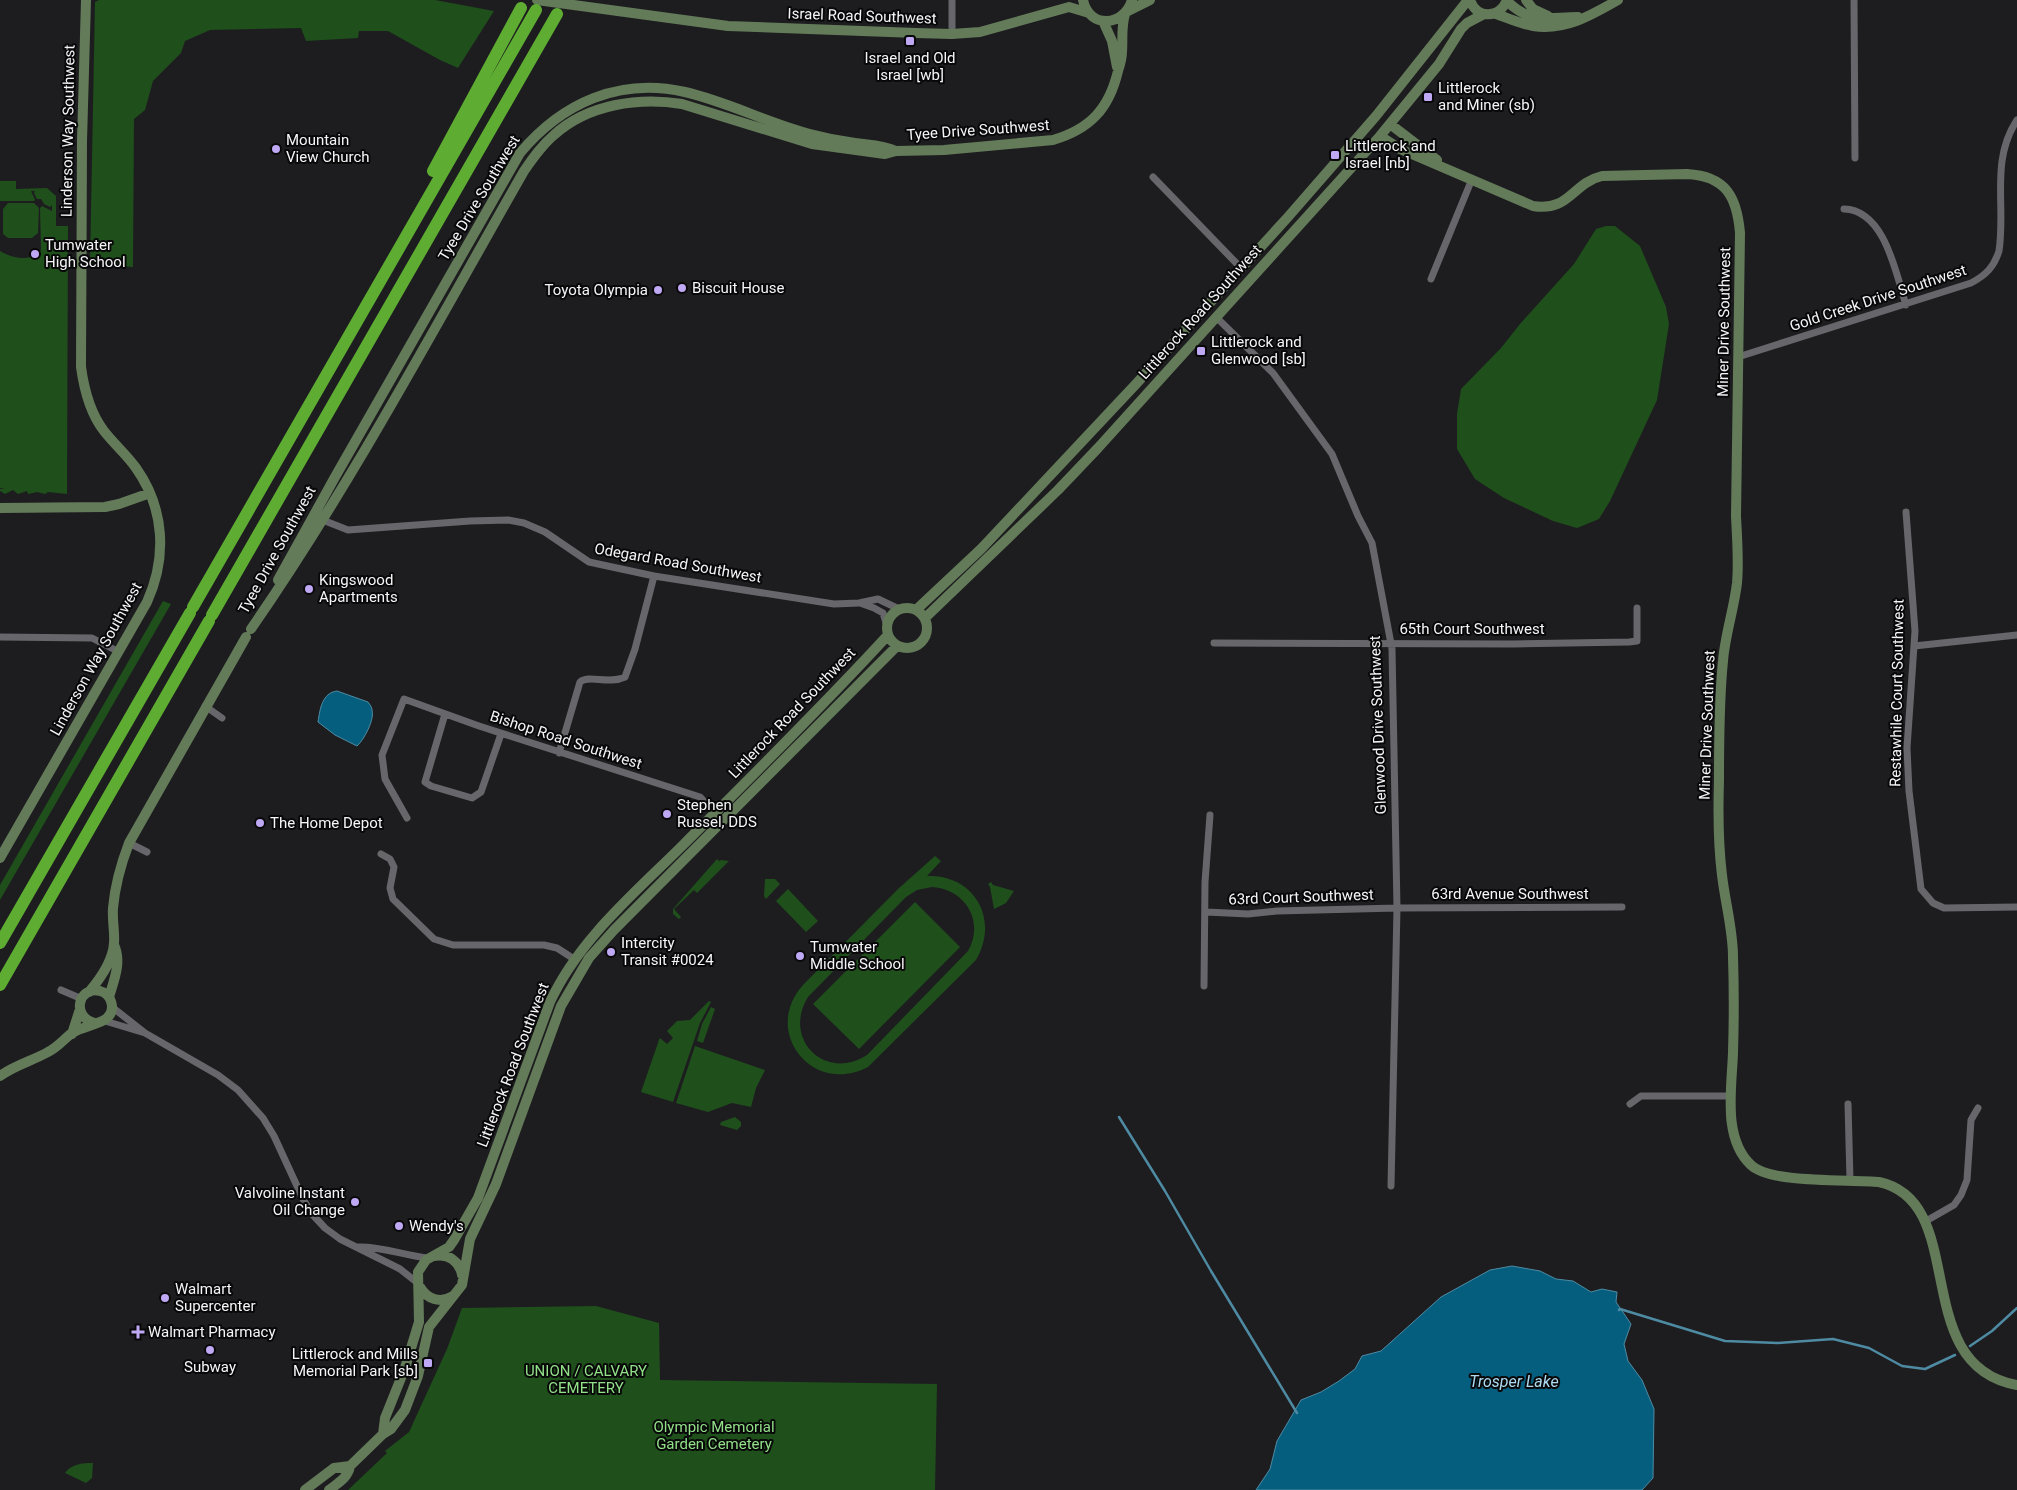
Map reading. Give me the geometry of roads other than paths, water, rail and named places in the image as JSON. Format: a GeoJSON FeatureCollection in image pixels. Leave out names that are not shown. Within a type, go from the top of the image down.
{"type":"FeatureCollection","features":[{"type":"Feature","properties":{"kind":"highway"},"geometry":{"type":"LineString","coordinates":[[0,943],[536,5]]}},
{"type":"Feature","properties":{"kind":"highway"},"geometry":{"type":"LineString","coordinates":[[387,268],[422,193],[522,8]]}},
{"type":"Feature","properties":{"kind":"highway"},"geometry":{"type":"LineString","coordinates":[[0,985],[557,14]]}},
{"type":"Feature","properties":{"kind":"street","name":"Linderson Way Southwest"},"geometry":{"type":"LineString","coordinates":[[0,858],[147,602],[158,572],[160,538],[157,515],[150,493],[135,466],[104,431],[94,414],[84,386],[81,367],[82,141],[86,0]]}},
{"type":"Feature","properties":{"kind":"street"},"geometry":{"type":"LineString","coordinates":[[952,0],[952,34]]}},
{"type":"Feature","properties":{"kind":"street","name":"Israel Road Southwest"},"geometry":{"type":"LineString","coordinates":[[1036,15],[1062,0]]}},
{"type":"Feature","properties":{"kind":"street"},"geometry":{"type":"LineString","coordinates":[[1084,0],[1089,13]]}},
{"type":"Feature","properties":{"kind":"street","name":"Tyee Drive Southwest"},"geometry":{"type":"LineString","coordinates":[[318,518],[294,566],[251,629],[524,171],[540,149],[555,134],[570,123],[593,112],[620,104],[664,101],[682,104],[812,144],[885,154],[896,151],[954,150],[1053,140],[1082,128],[1102,109],[1110,98],[1122,53],[1122,24],[1132,0]]}},
{"type":"Feature","properties":{"kind":"street"},"geometry":{"type":"LineString","coordinates":[[1103,21],[1111,21],[1150,0]]}},
{"type":"Feature","properties":{"kind":"street"},"geometry":{"type":"LineString","coordinates":[[1458,0],[1460,11]]}},
{"type":"Feature","properties":{"kind":"street"},"geometry":{"type":"LineString","coordinates":[[1469,0],[1474,8],[1484,14],[1496,14],[1535,26],[1566,24],[1588,17],[1618,0]]}},
{"type":"Feature","properties":{"kind":"street","name":"Littlerock Road Southwest"},"geometry":{"type":"LineString","coordinates":[[916,610],[981,549],[1136,384],[1376,116],[1469,0]]}},
{"type":"Feature","properties":{"kind":"street"},"geometry":{"type":"LineString","coordinates":[[1496,14],[1505,6],[1507,0],[1527,16],[1545,20],[1588,17]]}},
{"type":"Feature","properties":{"kind":"street"},"geometry":{"type":"LineString","coordinates":[[1526,0],[1540,13],[1556,18]]}},
{"type":"Feature","properties":{"kind":"street"},"geometry":{"type":"LineString","coordinates":[[1854,0],[1855,158]]}},
{"type":"Feature","properties":{"kind":"street","name":"Israel Road Southwest"},"geometry":{"type":"LineString","coordinates":[[536,5],[591,8],[728,26],[952,34],[980,32],[1069,7],[1089,13],[1103,21]]}},
{"type":"Feature","properties":{"kind":"street","name":"Littlerock Road Southwest"},"geometry":{"type":"LineString","coordinates":[[925,618],[1058,490],[1380,136],[1439,64],[1461,29],[1467,23],[1484,14]]}},
{"type":"Feature","properties":{"kind":"street","name":"Tyee Drive Southwest"},"geometry":{"type":"LineString","coordinates":[[1103,21],[1112,41],[1118,73]]}},
{"type":"Feature","properties":{"kind":"street","name":"Gold Creek Drive Southwest"},"geometry":{"type":"LineString","coordinates":[[1738,357],[1906,305],[1971,283],[1984,276],[1995,262],[2000,244],[2001,156],[2006,139],[2017,120]]}},
{"type":"Feature","properties":{"kind":"street","name":"Miner Drive Southwest"},"geometry":{"type":"LineString","coordinates":[[1390,124],[1447,168]]}},
{"type":"Feature","properties":{"kind":"street","name":"Miner Drive Southwest"},"geometry":{"type":"LineString","coordinates":[[1380,136],[1400,149],[1533,206],[1545,208],[1567,200],[1589,180],[1602,176],[1700,175],[1724,186],[1736,206],[1738,216],[1736,516],[1738,562],[1736,585],[1722,662],[1719,782],[1721,873],[1731,928],[1733,956],[1731,1121],[1739,1149],[1752,1166],[1770,1174],[1879,1182],[1894,1186],[1911,1199],[1926,1221],[1953,1328],[1959,1344],[1967,1356],[1982,1370],[2003,1382],[2017,1385]]}},
{"type":"Feature","properties":{"kind":"street"},"geometry":{"type":"LineString","coordinates":[[1153,177],[1241,268]]}},
{"type":"Feature","properties":{"kind":"street"},"geometry":{"type":"LineString","coordinates":[[1431,279],[1472,179]]}},
{"type":"Feature","properties":{"kind":"street"},"geometry":{"type":"LineString","coordinates":[[1844,209],[1852,209],[1868,218],[1884,236],[1906,305]]}},
{"type":"Feature","properties":{"kind":"street","name":"Glenwood Drive Southwest"},"geometry":{"type":"LineString","coordinates":[[1216,317],[1274,373],[1332,454],[1358,516],[1372,543],[1391,642],[1398,908],[1391,1186]]}},
{"type":"Feature","properties":{"kind":"street"},"geometry":{"type":"LineString","coordinates":[[0,508],[105,507],[150,493]]}},
{"type":"Feature","properties":{"kind":"street","name":"Restawhile Court Southwest"},"geometry":{"type":"LineString","coordinates":[[1906,512],[1915,632],[1907,759],[1917,866],[1921,889],[1933,903],[1944,908],[2017,907]]}},
{"type":"Feature","properties":{"kind":"street","name":"Odegard Road Southwest"},"geometry":{"type":"LineString","coordinates":[[318,518],[348,530],[508,520],[524,523],[544,532],[585,561],[654,576],[834,604],[860,603],[878,599],[899,609]]}},
{"type":"Feature","properties":{"kind":"street"},"geometry":{"type":"LineString","coordinates":[[559,752],[580,682],[590,678],[616,681],[625,677],[635,649],[654,576]]}},
{"type":"Feature","properties":{"kind":"street"},"geometry":{"type":"LineString","coordinates":[[860,603],[883,613],[887,630],[897,646],[910,648],[922,642],[928,631],[925,618],[916,610],[908,608],[899,609]]}},
{"type":"Feature","properties":{"kind":"street","name":"65th Court Southwest"},"geometry":{"type":"LineString","coordinates":[[1214,643],[1391,642],[1513,644],[1637,641],[1637,608]]}},
{"type":"Feature","properties":{"kind":"street","name":"Littlerock Road Southwest"},"geometry":{"type":"LineString","coordinates":[[383,1434],[385,1418],[401,1380],[416,1335],[420,1312],[418,1272],[421,1266],[431,1257],[449,1247],[478,1198],[550,1002],[574,960],[612,916],[838,690],[887,630],[889,619],[899,609]]}},
{"type":"Feature","properties":{"kind":"street"},"geometry":{"type":"LineString","coordinates":[[1914,646],[2017,635]]}},
{"type":"Feature","properties":{"kind":"street"},"geometry":{"type":"LineString","coordinates":[[0,637],[92,638],[119,652]]}},
{"type":"Feature","properties":{"kind":"street","name":"Tyee Drive Southwest"},"geometry":{"type":"LineString","coordinates":[[72,1034],[84,1000],[106,968],[114,945],[113,909],[116,888],[129,843],[205,706],[246,637]]}},
{"type":"Feature","properties":{"kind":"street","name":"Littlerock Road Southwest"},"geometry":{"type":"LineString","coordinates":[[329,1490],[343,1479],[349,1472],[350,1466],[397,1423],[405,1410],[418,1376],[430,1327],[459,1291],[470,1239],[496,1184],[560,1006],[580,971],[614,930],[897,646]]}},
{"type":"Feature","properties":{"kind":"street","name":"Bishop Road Southwest"},"geometry":{"type":"LineString","coordinates":[[407,818],[385,779],[382,755],[404,699],[501,734],[700,797],[715,812]]}},
{"type":"Feature","properties":{"kind":"street"},"geometry":{"type":"LineString","coordinates":[[205,706],[222,718]]}},
{"type":"Feature","properties":{"kind":"street"},"geometry":{"type":"LineString","coordinates":[[446,714],[425,782],[431,786],[472,798],[481,792],[501,734]]}},
{"type":"Feature","properties":{"kind":"street","name":"63rd Court Southwest"},"geometry":{"type":"LineString","coordinates":[[1204,986],[1206,882],[1210,815]]}},
{"type":"Feature","properties":{"kind":"street"},"geometry":{"type":"LineString","coordinates":[[129,843],[147,852]]}},
{"type":"Feature","properties":{"kind":"street"},"geometry":{"type":"LineString","coordinates":[[381,854],[390,859],[394,867],[390,888],[393,900],[434,939],[453,945],[544,945],[557,948],[574,960]]}},
{"type":"Feature","properties":{"kind":"street","name":"63rd Avenue Southwest"},"geometry":{"type":"LineString","coordinates":[[1398,908],[1622,907]]}},
{"type":"Feature","properties":{"kind":"street","name":"63rd Court Southwest"},"geometry":{"type":"LineString","coordinates":[[1206,912],[1248,914],[1277,911],[1398,908]]}},
{"type":"Feature","properties":{"kind":"street","name":"Tyee Drive Southwest"},"geometry":{"type":"LineString","coordinates":[[100,1022],[112,1012],[111,1002],[118,962],[118,954],[114,945]]}},
{"type":"Feature","properties":{"kind":"street"},"geometry":{"type":"LineString","coordinates":[[61,990],[84,1000]]}},
{"type":"Feature","properties":{"kind":"street"},"geometry":{"type":"LineString","coordinates":[[84,1000],[100,991],[145,1033],[218,1075],[238,1090],[263,1118],[274,1136],[303,1199],[312,1214],[325,1228],[340,1239],[400,1269],[419,1285],[428,1297],[435,1300],[448,1299],[454,1295]]}},
{"type":"Feature","properties":{"kind":"street"},"geometry":{"type":"LineString","coordinates":[[84,1000],[85,1019],[145,1033]]}},
{"type":"Feature","properties":{"kind":"street"},"geometry":{"type":"LineString","coordinates":[[0,1076],[20,1063],[47,1053],[72,1034],[100,1022]]}},
{"type":"Feature","properties":{"kind":"street"},"geometry":{"type":"LineString","coordinates":[[1630,1104],[1640,1096],[1730,1096]]}},
{"type":"Feature","properties":{"kind":"street"},"geometry":{"type":"LineString","coordinates":[[1848,1104],[1850,1180]]}},
{"type":"Feature","properties":{"kind":"street"},"geometry":{"type":"LineString","coordinates":[[1926,1221],[1954,1205],[1961,1195],[1967,1180],[1971,1120],[1978,1108]]}},
{"type":"Feature","properties":{"kind":"street"},"geometry":{"type":"LineString","coordinates":[[357,1247],[366,1247],[411,1257],[439,1255],[453,1259],[459,1264],[463,1278]]}},
{"type":"Feature","properties":{"kind":"street","name":"Littlerock Road Southwest"},"geometry":{"type":"LineString","coordinates":[[305,1490],[334,1468],[350,1466]]}},
{"type":"Feature","properties":{"kind":"water"},"geometry":{"type":"Polygon","coordinates":[[[337,691],[368,702],[372,708],[372,719],[366,734],[357,746],[335,735],[318,722],[325,698],[332,692],[337,691]]]}},
{"type":"Feature","properties":{"kind":"water","name":"Trosper Lake"},"geometry":{"type":"Polygon","coordinates":[[[1512,1266],[1540,1271],[1556,1279],[1573,1281],[1591,1292],[1602,1289],[1617,1292],[1616,1302],[1631,1324],[1624,1344],[1628,1361],[1642,1380],[1654,1409],[1653,1478],[1642,1490],[1256,1490],[1270,1469],[1277,1441],[1301,1400],[1321,1392],[1339,1381],[1355,1369],[1362,1356],[1381,1351],[1441,1297],[1490,1270],[1512,1266]]]}},
{"type":"Feature","properties":{"kind":"waterway"},"geometry":{"type":"LineString","coordinates":[[1119,1117],[1297,1413]]}},
{"type":"Feature","properties":{"kind":"waterway"},"geometry":{"type":"LineString","coordinates":[[1970,1346],[1992,1331],[2017,1308]]}},
{"type":"Feature","properties":{"kind":"waterway"},"geometry":{"type":"LineString","coordinates":[[1619,1310],[1725,1341],[1778,1343],[1833,1339],[1869,1348],[1902,1366],[1925,1369],[1955,1355]]}},
{"type":"Feature","properties":{"kind":"place","name":"Israel and Old Israel [wb]"},"geometry":{"type":"Point","coordinates":[910,41]}},
{"type":"Feature","properties":{"kind":"place","name":"Littlerock and Miner (sb)"},"geometry":{"type":"Point","coordinates":[1428,97]}},
{"type":"Feature","properties":{"kind":"place","name":"Mountain View Church"},"geometry":{"type":"Point","coordinates":[276,149]}},
{"type":"Feature","properties":{"kind":"place","name":"Littlerock and Israel [nb]"},"geometry":{"type":"Point","coordinates":[1335,155]}},
{"type":"Feature","properties":{"kind":"place","name":"Tumwater High School"},"geometry":{"type":"Point","coordinates":[35,254]}},
{"type":"Feature","properties":{"kind":"place","name":"Biscuit House"},"geometry":{"type":"Point","coordinates":[682,288]}},
{"type":"Feature","properties":{"kind":"place","name":"Toyota Olympia"},"geometry":{"type":"Point","coordinates":[658,290]}},
{"type":"Feature","properties":{"kind":"place","name":"Littlerock and Glenwood [sb]"},"geometry":{"type":"Point","coordinates":[1201,351]}},
{"type":"Feature","properties":{"kind":"place","name":"Kingswood Apartments"},"geometry":{"type":"Point","coordinates":[309,589]}},
{"type":"Feature","properties":{"kind":"place","name":"Stephen Russel, DDS"},"geometry":{"type":"Point","coordinates":[667,814]}},
{"type":"Feature","properties":{"kind":"place","name":"The Home Depot"},"geometry":{"type":"Point","coordinates":[260,823]}},
{"type":"Feature","properties":{"kind":"place","name":"Intercity Transit #0024"},"geometry":{"type":"Point","coordinates":[611,952]}},
{"type":"Feature","properties":{"kind":"place","name":"Tumwater Middle School"},"geometry":{"type":"Point","coordinates":[800,956]}},
{"type":"Feature","properties":{"kind":"place","name":"Valvoline Instant Oil Change"},"geometry":{"type":"Point","coordinates":[355,1202]}},
{"type":"Feature","properties":{"kind":"place","name":"Wendy's"},"geometry":{"type":"Point","coordinates":[399,1226]}},
{"type":"Feature","properties":{"kind":"place","name":"Walmart Supercenter"},"geometry":{"type":"Point","coordinates":[165,1298]}},
{"type":"Feature","properties":{"kind":"place","name":"Walmart Pharmacy"},"geometry":{"type":"Point","coordinates":[138,1332]}},
{"type":"Feature","properties":{"kind":"place","name":"Subway"},"geometry":{"type":"Point","coordinates":[210,1350]}},
{"type":"Feature","properties":{"kind":"place","name":"Littlerock and Mills Memorial Park [sb]"},"geometry":{"type":"Point","coordinates":[428,1363]}},
{"type":"Feature","properties":{"kind":"park label","name":"UNION / CALVARY CEMETERY"},"geometry":{"type":"Point","coordinates":[586,1380]}},
{"type":"Feature","properties":{"kind":"park label","name":"Olympic Memorial Garden Cemetery"},"geometry":{"type":"Point","coordinates":[714,1436]}}]}
